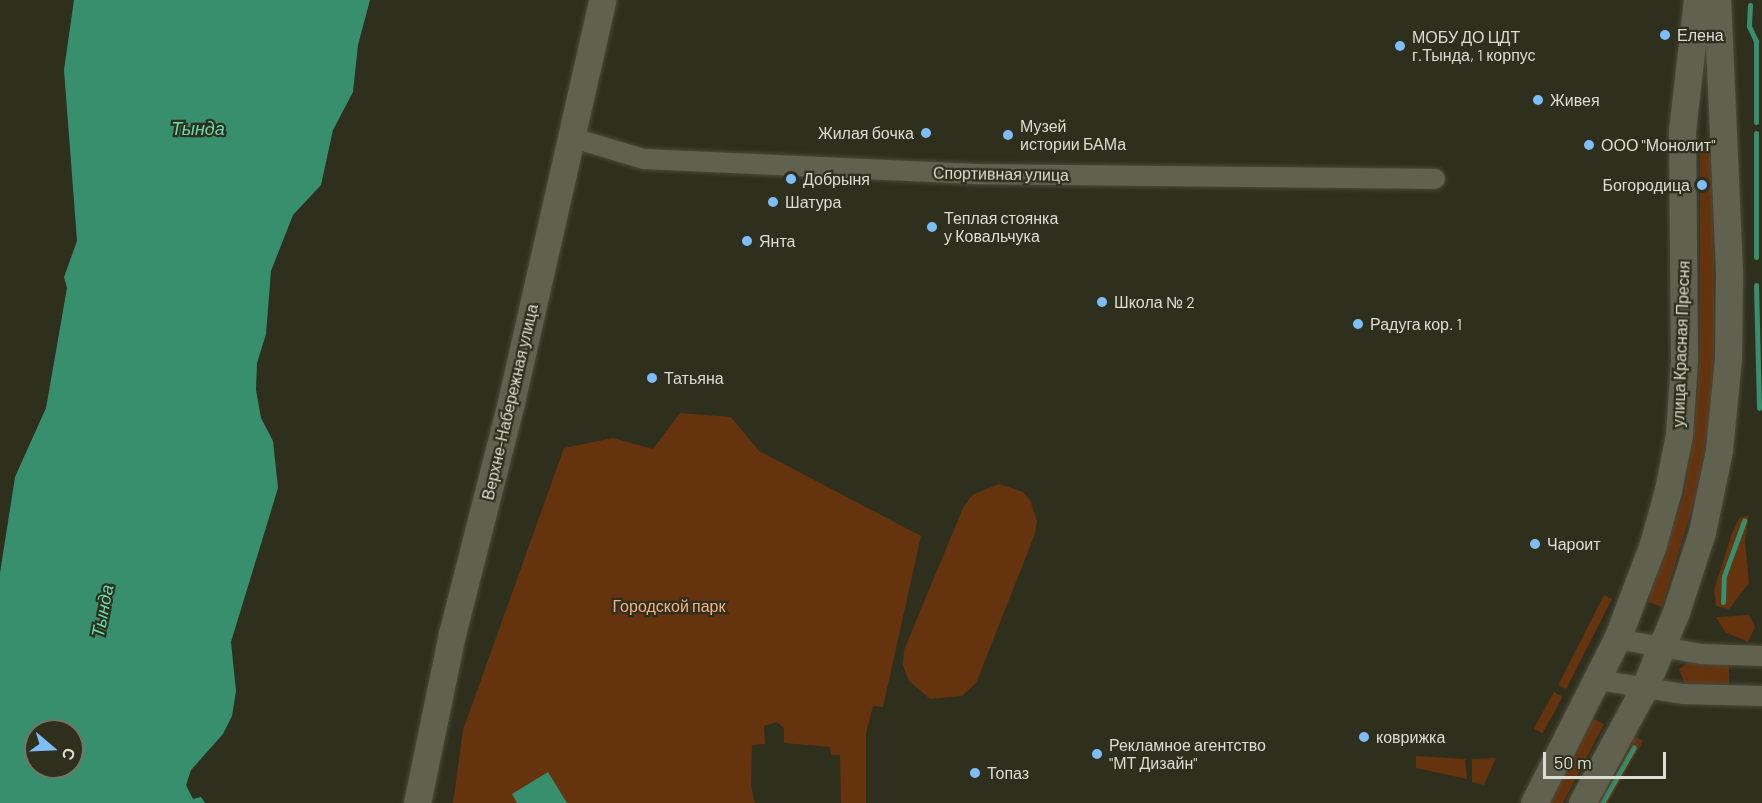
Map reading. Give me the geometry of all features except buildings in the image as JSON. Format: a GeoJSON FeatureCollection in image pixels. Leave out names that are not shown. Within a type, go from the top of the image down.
{"type":"FeatureCollection","features":[{"type":"Feature","properties":{"kind":"street","name":"Верхне-Набережная улица"},"geometry":{"type":"LineString","coordinates":[[417,803],[452,634],[511,402],[602,0]]}},
{"type":"Feature","properties":{"kind":"street","name":"улица Красная Пресня"},"geometry":{"type":"LineString","coordinates":[[1534,803],[1599,680],[1617,639],[1653,544],[1679,435],[1684,359],[1682,131],[1697,0]]}},
{"type":"Feature","properties":{"kind":"street"},"geometry":{"type":"LineString","coordinates":[[1582,803],[1644,689],[1661,648],[1702,532],[1725,412],[1728,212],[1717,0]]}},
{"type":"Feature","properties":{"kind":"street","name":"Спортивная улица"},"geometry":{"type":"LineString","coordinates":[[570,137],[644,159],[976,174],[1435,179]]}},
{"type":"Feature","properties":{"kind":"street"},"geometry":{"type":"LineString","coordinates":[[1617,639],[1661,648],[1762,656]]}},
{"type":"Feature","properties":{"kind":"street"},"geometry":{"type":"LineString","coordinates":[[1599,680],[1644,689],[1762,696]]}},
{"type":"Feature","properties":{"kind":"green space"},"geometry":{"type":"Polygon","coordinates":[[[1704,138],[1710,141],[1714,261],[1714,357],[1709,424],[1696,495],[1662,607],[1648,602],[1684,494],[1695,422],[1700,358],[1700,143],[1704,138]]]}},
{"type":"Feature","properties":{"kind":"green space","name":"Городской парк"},"geometry":{"type":"Polygon","coordinates":[[[680,413],[731,417],[759,451],[921,536],[883,707],[873,706],[866,733],[866,803],[841,803],[840,755],[831,755],[830,747],[784,743],[784,728],[777,722],[764,726],[765,744],[752,745],[751,786],[755,803],[453,803],[463,730],[564,448],[613,438],[653,449],[680,413]]]}},
{"type":"Feature","properties":{"kind":"green space"},"geometry":{"type":"Polygon","coordinates":[[[999,484],[1023,492],[1030,500],[1037,521],[1035,534],[976,683],[962,696],[930,699],[909,681],[903,665],[904,650],[963,508],[972,495],[999,484]]]}},
{"type":"Feature","properties":{"kind":"green space"},"geometry":{"type":"Polygon","coordinates":[[[1749,515],[1745,541],[1749,583],[1729,609],[1716,606],[1714,590],[1731,536],[1739,518],[1749,515]]]}},
{"type":"Feature","properties":{"kind":"green space"},"geometry":{"type":"Polygon","coordinates":[[[1604,595],[1612,599],[1566,689],[1558,685],[1604,595]]]}},
{"type":"Feature","properties":{"kind":"green space"},"geometry":{"type":"Polygon","coordinates":[[[1749,615],[1755,627],[1748,642],[1725,632],[1716,617],[1749,615]]]}},
{"type":"Feature","properties":{"kind":"green space"},"geometry":{"type":"Polygon","coordinates":[[[1691,661],[1729,664],[1729,685],[1684,683],[1679,669],[1691,661]]]}},
{"type":"Feature","properties":{"kind":"green space"},"geometry":{"type":"Polygon","coordinates":[[[1554,692],[1563,697],[1542,734],[1534,729],[1554,692]]]}},
{"type":"Feature","properties":{"kind":"green space"},"geometry":{"type":"Polygon","coordinates":[[[1592,718],[1604,724],[1563,803],[1546,803],[1592,718]]]}},
{"type":"Feature","properties":{"kind":"green space"},"geometry":{"type":"Polygon","coordinates":[[[1634,736],[1643,741],[1608,803],[1594,803],[1634,736]]]}},
{"type":"Feature","properties":{"kind":"green space"},"geometry":{"type":"Polygon","coordinates":[[[1416,756],[1465,759],[1467,779],[1416,768],[1416,756]]]}},
{"type":"Feature","properties":{"kind":"green space"},"geometry":{"type":"Polygon","coordinates":[[[1496,758],[1484,785],[1472,782],[1472,759],[1496,758]]]}},
{"type":"Feature","properties":{"kind":"water","name":"Тында"},"geometry":{"type":"Polygon","coordinates":[[[74,0],[370,0],[358,45],[353,92],[333,130],[321,185],[293,215],[271,271],[266,334],[257,363],[256,390],[261,418],[273,441],[278,488],[231,642],[236,691],[232,716],[223,734],[191,770],[186,785],[193,799],[201,797],[205,803],[0,803],[0,573],[15,477],[46,408],[67,288],[64,277],[77,241],[64,70],[74,0]]]}},
{"type":"Feature","properties":{"kind":"water"},"geometry":{"type":"Polygon","coordinates":[[[548,772],[567,803],[517,803],[512,794],[548,772]]]}},
{"type":"Feature","properties":{"kind":"waterway"},"geometry":{"type":"LineString","coordinates":[[1750,5],[1749,26],[1756,41],[1756,122]]}},
{"type":"Feature","properties":{"kind":"waterway"},"geometry":{"type":"LineString","coordinates":[[1756,133],[1756,257]]}},
{"type":"Feature","properties":{"kind":"waterway"},"geometry":{"type":"LineString","coordinates":[[1756,285],[1759,408]]}},
{"type":"Feature","properties":{"kind":"waterway"},"geometry":{"type":"LineString","coordinates":[[1723,602],[1724,576],[1744,521]]}},
{"type":"Feature","properties":{"kind":"waterway"},"geometry":{"type":"LineString","coordinates":[[1602,803],[1634,747]]}},
{"type":"Feature","properties":{"kind":"place","name":"Елена"},"geometry":{"type":"Point","coordinates":[1665,35]}},
{"type":"Feature","properties":{"kind":"place","name":"МОБУ ДО ЦДТ г.Тында, 1 корпус"},"geometry":{"type":"Point","coordinates":[1400,46]}},
{"type":"Feature","properties":{"kind":"place","name":"Живея"},"geometry":{"type":"Point","coordinates":[1538,100]}},
{"type":"Feature","properties":{"kind":"place","name":"Жилая бочка"},"geometry":{"type":"Point","coordinates":[926,133]}},
{"type":"Feature","properties":{"kind":"place","name":"Музей истории БАМа"},"geometry":{"type":"Point","coordinates":[1008,135]}},
{"type":"Feature","properties":{"kind":"place","name":"ООО \"Монолит\""},"geometry":{"type":"Point","coordinates":[1589,145]}},
{"type":"Feature","properties":{"kind":"place","name":"Добрыня"},"geometry":{"type":"Point","coordinates":[791,179]}},
{"type":"Feature","properties":{"kind":"place","name":"Богородица"},"geometry":{"type":"Point","coordinates":[1702,185]}},
{"type":"Feature","properties":{"kind":"place","name":"Шатура"},"geometry":{"type":"Point","coordinates":[773,202]}},
{"type":"Feature","properties":{"kind":"place","name":"Теплая стоянка у Ковальчука"},"geometry":{"type":"Point","coordinates":[932,227]}},
{"type":"Feature","properties":{"kind":"place","name":"Янта"},"geometry":{"type":"Point","coordinates":[747,241]}},
{"type":"Feature","properties":{"kind":"place","name":"Школа № 2"},"geometry":{"type":"Point","coordinates":[1102,302]}},
{"type":"Feature","properties":{"kind":"place","name":"Радуга кор. 1"},"geometry":{"type":"Point","coordinates":[1358,324]}},
{"type":"Feature","properties":{"kind":"place","name":"Татьяна"},"geometry":{"type":"Point","coordinates":[652,378]}},
{"type":"Feature","properties":{"kind":"place","name":"Чароит"},"geometry":{"type":"Point","coordinates":[1535,544]}},
{"type":"Feature","properties":{"kind":"place","name":"коврижка"},"geometry":{"type":"Point","coordinates":[1364,737]}},
{"type":"Feature","properties":{"kind":"place","name":"Рекламное агентство \"МТ Дизайн\""},"geometry":{"type":"Point","coordinates":[1097,754]}},
{"type":"Feature","properties":{"kind":"place","name":"Топаз"},"geometry":{"type":"Point","coordinates":[975,773]}}]}
